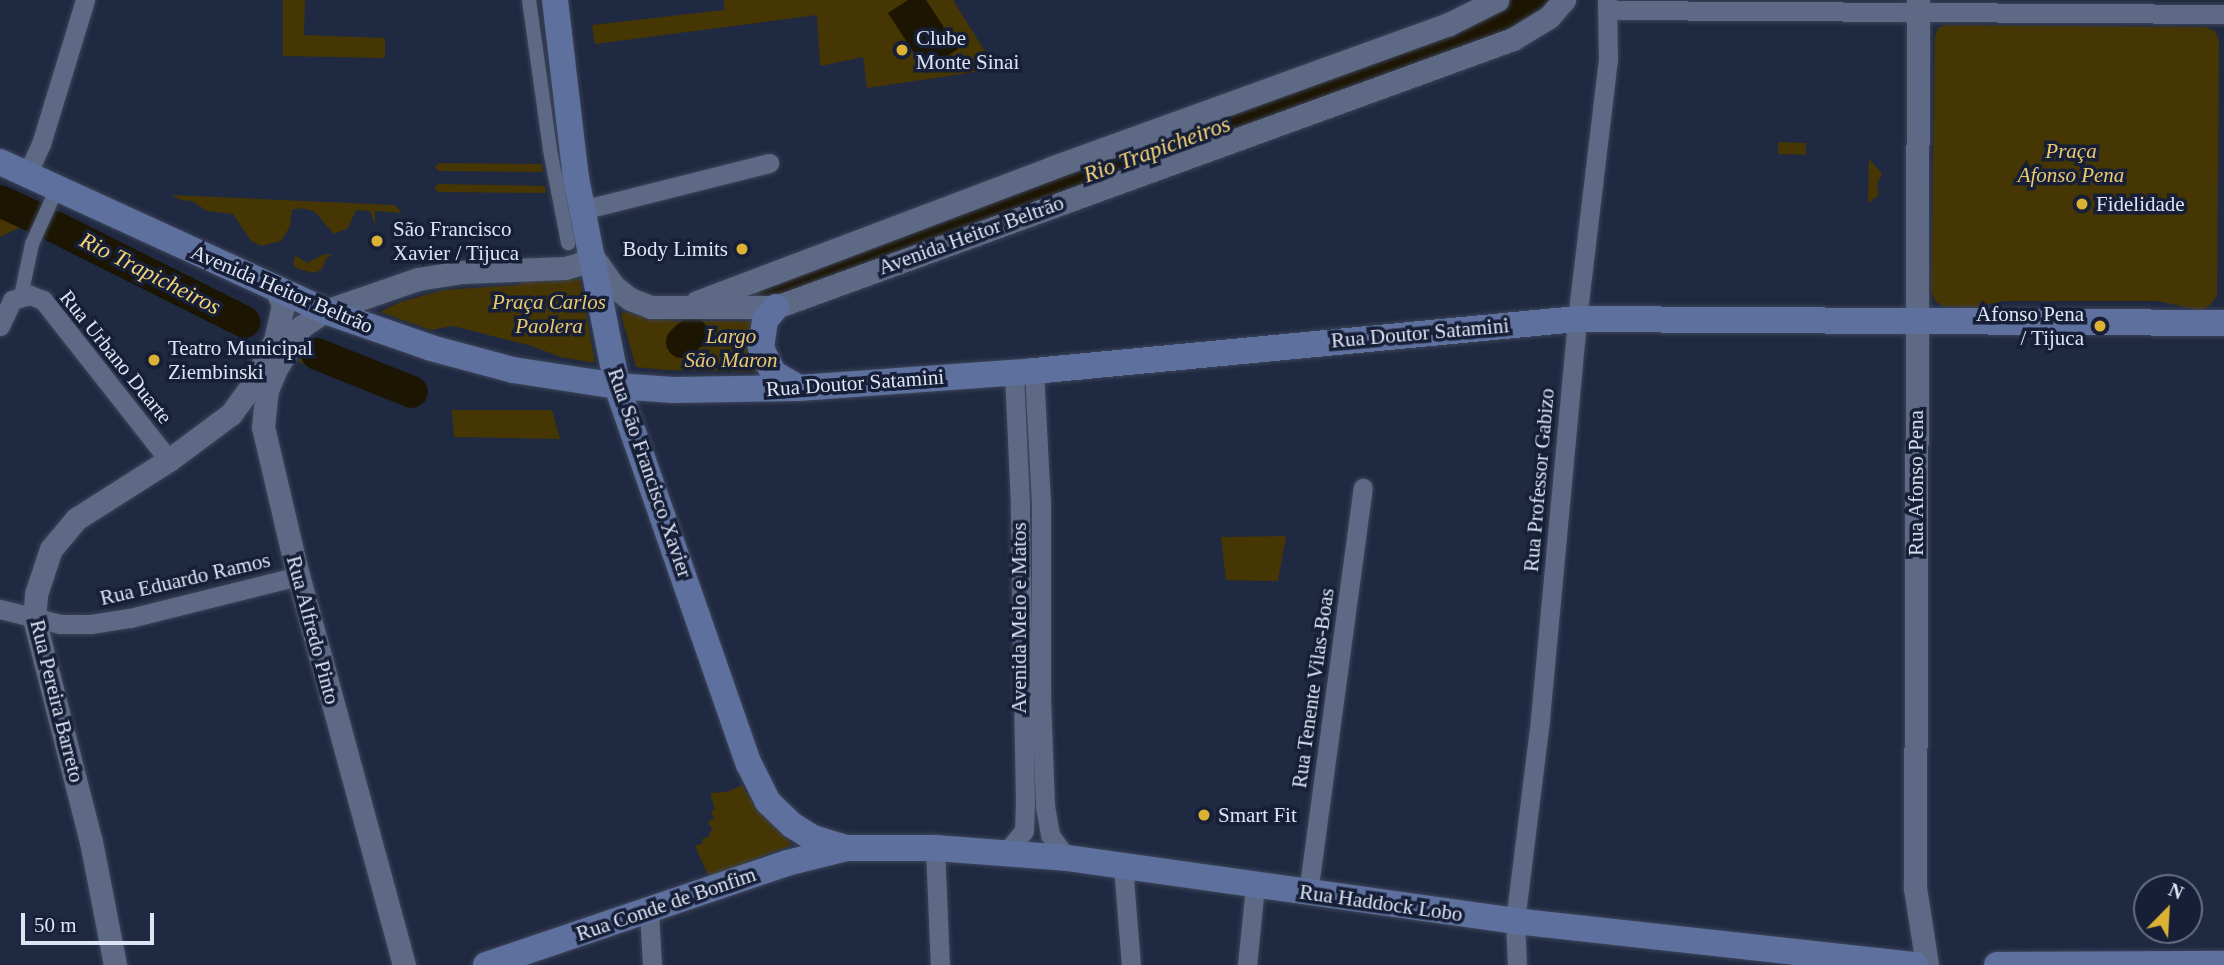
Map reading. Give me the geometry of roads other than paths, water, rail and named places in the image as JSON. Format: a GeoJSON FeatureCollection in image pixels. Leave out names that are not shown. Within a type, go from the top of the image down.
{"type":"FeatureCollection","features":[{"type":"Feature","properties":{"kind":"main road","name":"Rua São Francisco Xavier"},"geometry":{"type":"LineString","coordinates":[[555,0],[582,211],[579,248],[617,386],[749,764],[768,802],[792,825],[813,838],[847,848]]}},
{"type":"Feature","properties":{"kind":"main road","name":"Avenida Heitor Beltrão"},"geometry":{"type":"LineString","coordinates":[[0,162],[325,311],[431,348],[513,370],[617,386]]}},
{"type":"Feature","properties":{"kind":"main road"},"geometry":{"type":"LineString","coordinates":[[776,307],[765,320],[761,348],[773,373],[799,388]]}},
{"type":"Feature","properties":{"kind":"main road","name":"Rua Doutor Satamini"},"geometry":{"type":"LineString","coordinates":[[617,386],[673,390],[799,388],[1024,371],[1577,319],[2224,323]]}},
{"type":"Feature","properties":{"kind":"main road","name":"Rua Haddock Lobo"},"geometry":{"type":"LineString","coordinates":[[847,848],[1007,851],[1515,921],[1915,965]]}},
{"type":"Feature","properties":{"kind":"main road","name":"Rua Conde de Bonfim"},"geometry":{"type":"LineString","coordinates":[[486,965],[787,863],[847,848]]}},
{"type":"Feature","properties":{"kind":"main road"},"geometry":{"type":"LineString","coordinates":[[1997,965],[2224,964]]}},
{"type":"Feature","properties":{"kind":"street"},"geometry":{"type":"LineString","coordinates":[[27,174],[41,144],[85,0]]}},
{"type":"Feature","properties":{"kind":"street"},"geometry":{"type":"LineString","coordinates":[[529,0],[550,150],[579,248]]}},
{"type":"Feature","properties":{"kind":"street","name":"Avenida Heitor Beltrão"},"geometry":{"type":"LineString","coordinates":[[678,309],[1060,164],[1448,24],[1497,0]]}},
{"type":"Feature","properties":{"kind":"street","name":"Avenida Heitor Beltrão"},"geometry":{"type":"LineString","coordinates":[[579,248],[613,286],[630,299],[651,307],[776,307],[1513,39],[1549,17],[1564,0]]}},
{"type":"Feature","properties":{"kind":"street"},"geometry":{"type":"LineString","coordinates":[[1609,5],[1809,14],[1918,6],[2224,14]]}},
{"type":"Feature","properties":{"kind":"street","name":"Rua Professor Gabizo"},"geometry":{"type":"LineString","coordinates":[[1517,965],[1515,921],[1540,719],[1577,319],[1608,59],[1609,5]]}},
{"type":"Feature","properties":{"kind":"street","name":"Rua Afonso Pena"},"geometry":{"type":"LineString","coordinates":[[1918,6],[1915,888],[1927,965]]}},
{"type":"Feature","properties":{"kind":"street"},"geometry":{"type":"LineString","coordinates":[[582,211],[769,163]]}},
{"type":"Feature","properties":{"kind":"street"},"geometry":{"type":"LineString","coordinates":[[0,327],[9,304],[21,296],[37,232],[58,188]]}},
{"type":"Feature","properties":{"kind":"street","name":"Rua Alfredo Pinto"},"geometry":{"type":"LineString","coordinates":[[404,965],[298,576],[263,427],[263,405],[277,367],[301,327],[325,311],[418,279],[462,272],[565,268],[582,263],[579,248]]}},
{"type":"Feature","properties":{"kind":"street","name":"Rua Pereira Barreto"},"geometry":{"type":"LineString","coordinates":[[115,965],[92,842],[34,619],[36,594],[51,549],[76,519],[169,460],[231,414],[251,385],[275,340],[283,305],[277,291]]}},
{"type":"Feature","properties":{"kind":"street","name":"Rua Urbano Duarte"},"geometry":{"type":"LineString","coordinates":[[21,296],[43,300],[169,460]]}},
{"type":"Feature","properties":{"kind":"street","name":"Avenida Melo e Matos"},"geometry":{"type":"LineString","coordinates":[[1007,851],[1024,831],[1025,804],[1020,518],[1024,371]]}},
{"type":"Feature","properties":{"kind":"street","name":"Avenida Melo e Matos"},"geometry":{"type":"LineString","coordinates":[[1024,371],[1041,504],[1041,700],[1045,806],[1050,835],[1068,858]]}},
{"type":"Feature","properties":{"kind":"street"},"geometry":{"type":"LineString","coordinates":[[231,414],[254,418],[263,427]]}},
{"type":"Feature","properties":{"kind":"street","name":"Rua Tenente Vilas-Boas"},"geometry":{"type":"LineString","coordinates":[[1308,893],[1363,488]]}},
{"type":"Feature","properties":{"kind":"street","name":"Rua Eduardo Ramos"},"geometry":{"type":"LineString","coordinates":[[0,609],[34,619],[91,624],[130,618],[298,576]]}},
{"type":"Feature","properties":{"kind":"street"},"geometry":{"type":"LineString","coordinates":[[934,848],[940,965]]}},
{"type":"Feature","properties":{"kind":"street"},"geometry":{"type":"LineString","coordinates":[[1123,866],[1131,965]]}},
{"type":"Feature","properties":{"kind":"street"},"geometry":{"type":"LineString","coordinates":[[1247,965],[1255,886]]}},
{"type":"Feature","properties":{"kind":"street"},"geometry":{"type":"LineString","coordinates":[[649,911],[653,965]]}},
{"type":"Feature","properties":{"kind":"waterway","name":"Rio Trapicheiros"},"geometry":{"type":"LineString","coordinates":[[775,291],[1491,27],[1527,9],[1533,0]]}},
{"type":"Feature","properties":{"kind":"waterway","name":"Rio Trapicheiros"},"geometry":{"type":"LineString","coordinates":[[0,201],[34,217]]}},
{"type":"Feature","properties":{"kind":"waterway","name":"Rio Trapicheiros"},"geometry":{"type":"LineString","coordinates":[[55,227],[245,322]]}},
{"type":"Feature","properties":{"kind":"waterway","name":"Rio Trapicheiros"},"geometry":{"type":"LineString","coordinates":[[682,342],[692,333]]}},
{"type":"Feature","properties":{"kind":"waterway","name":"Rio Trapicheiros"},"geometry":{"type":"LineString","coordinates":[[317,354],[412,392]]}},
{"type":"Feature","properties":{"kind":"place","name":"Clube Monte Sinai"},"geometry":{"type":"Point","coordinates":[902,50]}},
{"type":"Feature","properties":{"kind":"place","name":"Fidelidade"},"geometry":{"type":"Point","coordinates":[2082,204]}},
{"type":"Feature","properties":{"kind":"place","name":"São Francisco Xavier / Tijuca"},"geometry":{"type":"Point","coordinates":[377,241]}},
{"type":"Feature","properties":{"kind":"place","name":"Body Limits"},"geometry":{"type":"Point","coordinates":[742,249]}},
{"type":"Feature","properties":{"kind":"place","name":"Afonso Pena / Tijuca"},"geometry":{"type":"Point","coordinates":[2100,326]}},
{"type":"Feature","properties":{"kind":"place","name":"Teatro Municipal Ziembinski"},"geometry":{"type":"Point","coordinates":[154,360]}},
{"type":"Feature","properties":{"kind":"place","name":"Smart Fit"},"geometry":{"type":"Point","coordinates":[1204,815]}},
{"type":"Feature","properties":{"kind":"park label","name":"Praça Afonso Pena"},"geometry":{"type":"Point","coordinates":[2071,163]}},
{"type":"Feature","properties":{"kind":"park label","name":"Praça Carlos Paolera"},"geometry":{"type":"Point","coordinates":[549,314]}},
{"type":"Feature","properties":{"kind":"park label","name":"Largo São Maron"},"geometry":{"type":"Point","coordinates":[731,348]}}]}
